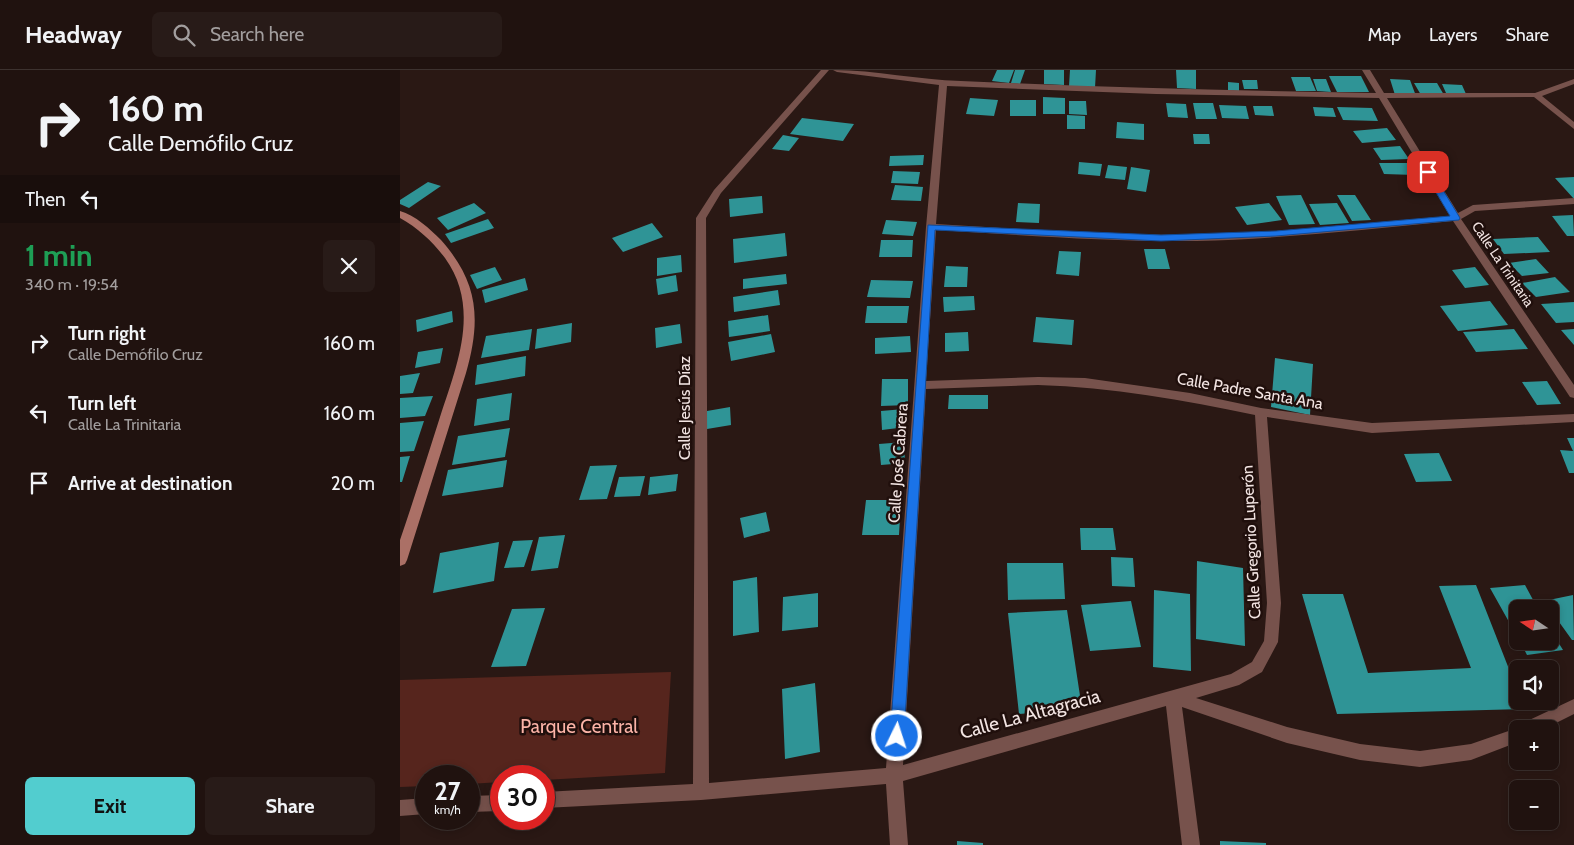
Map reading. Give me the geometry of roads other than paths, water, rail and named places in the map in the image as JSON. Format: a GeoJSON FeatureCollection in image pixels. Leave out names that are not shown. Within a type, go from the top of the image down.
{"type":"FeatureCollection","features":[{"type":"Feature","properties":{"kind":"street","name":"Calle Jesús Díaz"},"geometry":{"type":"LineString","coordinates":[[702,792],[701,218],[717,192],[826,70]]}},
{"type":"Feature","properties":{"kind":"street"},"geometry":{"type":"LineString","coordinates":[[837,70],[943,83],[1156,92],[1382,96],[1536,95],[1574,82]]}},
{"type":"Feature","properties":{"kind":"street","name":"Calle La Trinitaria"},"geometry":{"type":"LineString","coordinates":[[1366,70],[1456,218],[1574,394]]}},
{"type":"Feature","properties":{"kind":"street","name":"Calle José Cabrera"},"geometry":{"type":"LineString","coordinates":[[900,845],[894,775],[931,227],[943,83]]}},
{"type":"Feature","properties":{"kind":"street"},"geometry":{"type":"LineString","coordinates":[[1536,95],[1574,126]]}},
{"type":"Feature","properties":{"kind":"street"},"geometry":{"type":"LineString","coordinates":[[931,227],[1170,238],[1276,234],[1456,218],[1473,208],[1574,201]]}},
{"type":"Feature","properties":{"kind":"street"},"geometry":{"type":"LineString","coordinates":[[400,214],[413,220],[435,239],[460,274],[469,300],[470,331],[458,379],[400,560]]}},
{"type":"Feature","properties":{"kind":"street","name":"Calle Padre Santa Ana"},"geometry":{"type":"LineString","coordinates":[[920,384],[1038,381],[1085,382],[1190,397],[1261,412],[1372,428],[1574,418]]}},
{"type":"Feature","properties":{"kind":"street","name":"Calle Gregorio Luperón"},"geometry":{"type":"LineString","coordinates":[[1173,697],[1234,680],[1257,666],[1271,642],[1274,603],[1261,412]]}},
{"type":"Feature","properties":{"kind":"street","name":"Calle La Altagracia"},"geometry":{"type":"LineString","coordinates":[[555,799],[702,792],[894,775],[1173,697]]}},
{"type":"Feature","properties":{"kind":"street"},"geometry":{"type":"LineString","coordinates":[[1190,845],[1173,697],[1287,735],[1360,752],[1420,758],[1471,752],[1509,737]]}},
{"type":"Feature","properties":{"kind":"street"},"geometry":{"type":"LineString","coordinates":[[1545,720],[1574,706]]}},
{"type":"Feature","properties":{"kind":"street"},"geometry":{"type":"LineString","coordinates":[[400,808],[415,807]]}},
{"type":"Feature","properties":{"kind":"park label","name":"Parque Central"},"geometry":{"type":"Point","coordinates":[579,726]}}]}
